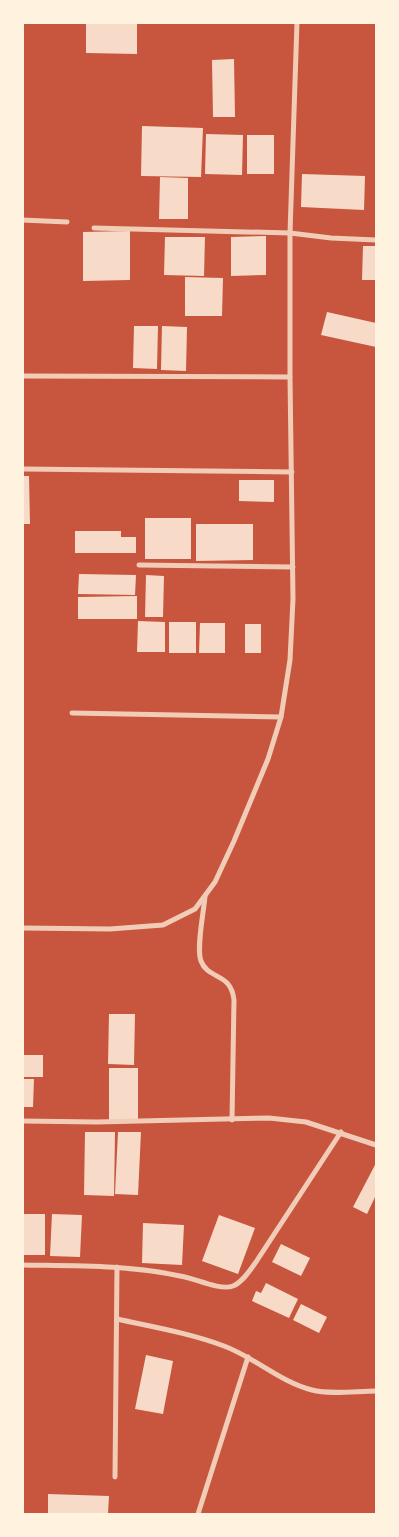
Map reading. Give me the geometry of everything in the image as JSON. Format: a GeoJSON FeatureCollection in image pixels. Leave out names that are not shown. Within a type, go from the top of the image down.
{"type":"FeatureCollection","features":[{"type":"Feature","properties":{"kind":"street"},"geometry":{"type":"LineString","coordinates":[[22,928],[110,929],[163,925],[195,909],[215,882],[268,759],[281,717],[290,660],[293,598],[290,233],[297,22]]}},
{"type":"Feature","properties":{"kind":"street"},"geometry":{"type":"LineString","coordinates":[[22,220],[67,222]]}},
{"type":"Feature","properties":{"kind":"street"},"geometry":{"type":"LineString","coordinates":[[94,228],[290,233],[331,238],[376,240]]}},
{"type":"Feature","properties":{"kind":"street"},"geometry":{"type":"LineString","coordinates":[[22,376],[290,377]]}},
{"type":"Feature","properties":{"kind":"street"},"geometry":{"type":"LineString","coordinates":[[22,469],[292,472]]}},
{"type":"Feature","properties":{"kind":"street"},"geometry":{"type":"LineString","coordinates":[[139,565],[293,567]]}},
{"type":"Feature","properties":{"kind":"street"},"geometry":{"type":"LineString","coordinates":[[72,713],[281,717]]}},
{"type":"Feature","properties":{"kind":"street"},"geometry":{"type":"LineString","coordinates":[[205,895],[199,953],[202,963],[208,970],[227,982],[233,990],[232,1120]]}},
{"type":"Feature","properties":{"kind":"street"},"geometry":{"type":"LineString","coordinates":[[22,1121],[98,1122],[269,1118],[306,1122],[376,1145]]}},
{"type":"Feature","properties":{"kind":"street"},"geometry":{"type":"LineString","coordinates":[[22,1265],[117,1267],[182,1276],[214,1286],[231,1287],[243,1279],[256,1262],[341,1132]]}},
{"type":"Feature","properties":{"kind":"street"},"geometry":{"type":"LineString","coordinates":[[115,1477],[117,1267]]}},
{"type":"Feature","properties":{"kind":"street"},"geometry":{"type":"LineString","coordinates":[[117,1319],[198,1337],[226,1347],[248,1357],[272,1372],[313,1390],[376,1391]]}},
{"type":"Feature","properties":{"kind":"street"},"geometry":{"type":"LineString","coordinates":[[198,1514],[248,1357]]}},
{"type":"Feature","properties":{"kind":"building"},"geometry":{"type":"Polygon","coordinates":[[[86,22],[137,22],[137,54],[86,53],[86,22]]]}},
{"type":"Feature","properties":{"kind":"building"},"geometry":{"type":"Polygon","coordinates":[[[234,59],[235,117],[213,117],[212,60],[234,59]]]}},
{"type":"Feature","properties":{"kind":"building"},"geometry":{"type":"Polygon","coordinates":[[[142,126],[203,128],[201,177],[141,176],[142,126]]]}},
{"type":"Feature","properties":{"kind":"building"},"geometry":{"type":"Polygon","coordinates":[[[206,134],[243,135],[242,175],[205,174],[206,134]]]}},
{"type":"Feature","properties":{"kind":"building"},"geometry":{"type":"Polygon","coordinates":[[[247,135],[274,135],[274,174],[247,174],[247,135]]]}},
{"type":"Feature","properties":{"kind":"building"},"geometry":{"type":"Polygon","coordinates":[[[302,174],[365,176],[364,210],[301,207],[302,174]]]}},
{"type":"Feature","properties":{"kind":"building"},"geometry":{"type":"Polygon","coordinates":[[[160,177],[188,178],[188,219],[159,219],[160,177]]]}},
{"type":"Feature","properties":{"kind":"building"},"geometry":{"type":"Polygon","coordinates":[[[130,231],[130,280],[83,281],[83,232],[130,231]]]}},
{"type":"Feature","properties":{"kind":"building"},"geometry":{"type":"Polygon","coordinates":[[[266,236],[266,275],[231,276],[231,237],[266,236]]]}},
{"type":"Feature","properties":{"kind":"building"},"geometry":{"type":"Polygon","coordinates":[[[165,237],[205,237],[204,276],[164,275],[165,237]]]}},
{"type":"Feature","properties":{"kind":"building"},"geometry":{"type":"Polygon","coordinates":[[[363,246],[376,246],[376,280],[362,280],[363,246]]]}},
{"type":"Feature","properties":{"kind":"building"},"geometry":{"type":"Polygon","coordinates":[[[185,277],[223,278],[222,316],[185,316],[185,277]]]}},
{"type":"Feature","properties":{"kind":"building"},"geometry":{"type":"Polygon","coordinates":[[[327,312],[376,323],[376,347],[321,335],[327,312]]]}},
{"type":"Feature","properties":{"kind":"building"},"geometry":{"type":"Polygon","coordinates":[[[134,326],[158,326],[157,369],[133,368],[134,326]]]}},
{"type":"Feature","properties":{"kind":"building"},"geometry":{"type":"Polygon","coordinates":[[[162,326],[187,327],[186,371],[161,370],[162,326]]]}},
{"type":"Feature","properties":{"kind":"building"},"geometry":{"type":"Polygon","coordinates":[[[22,476],[29,476],[30,524],[22,524],[22,476]]]}},
{"type":"Feature","properties":{"kind":"building"},"geometry":{"type":"Polygon","coordinates":[[[239,480],[274,480],[274,502],[239,501],[239,480]]]}},
{"type":"Feature","properties":{"kind":"building"},"geometry":{"type":"Polygon","coordinates":[[[145,518],[191,518],[191,559],[145,559],[145,518]]]}},
{"type":"Feature","properties":{"kind":"building"},"geometry":{"type":"Polygon","coordinates":[[[196,524],[253,524],[253,560],[196,561],[196,524]]]}},
{"type":"Feature","properties":{"kind":"building"},"geometry":{"type":"Polygon","coordinates":[[[75,531],[121,531],[121,537],[136,537],[136,553],[75,553],[75,531]]]}},
{"type":"Feature","properties":{"kind":"building"},"geometry":{"type":"Polygon","coordinates":[[[79,574],[136,575],[135,595],[78,594],[79,574]]]}},
{"type":"Feature","properties":{"kind":"building"},"geometry":{"type":"Polygon","coordinates":[[[146,575],[164,576],[163,617],[145,617],[146,575]]]}},
{"type":"Feature","properties":{"kind":"building"},"geometry":{"type":"Polygon","coordinates":[[[137,596],[137,619],[78,619],[78,597],[137,596]]]}},
{"type":"Feature","properties":{"kind":"building"},"geometry":{"type":"Polygon","coordinates":[[[138,621],[165,622],[165,652],[137,652],[138,621]]]}},
{"type":"Feature","properties":{"kind":"building"},"geometry":{"type":"Polygon","coordinates":[[[169,622],[196,622],[196,653],[169,653],[169,622]]]}},
{"type":"Feature","properties":{"kind":"building"},"geometry":{"type":"Polygon","coordinates":[[[200,623],[225,623],[225,653],[199,653],[200,623]]]}},
{"type":"Feature","properties":{"kind":"building"},"geometry":{"type":"Polygon","coordinates":[[[245,624],[261,624],[261,653],[245,653],[245,624]]]}},
{"type":"Feature","properties":{"kind":"building"},"geometry":{"type":"Polygon","coordinates":[[[109,1014],[135,1014],[134,1065],[108,1064],[109,1014]]]}},
{"type":"Feature","properties":{"kind":"building"},"geometry":{"type":"Polygon","coordinates":[[[22,1055],[43,1055],[43,1077],[22,1077],[22,1055]]]}},
{"type":"Feature","properties":{"kind":"building"},"geometry":{"type":"Polygon","coordinates":[[[109,1068],[138,1068],[138,1121],[109,1121],[109,1068]]]}},
{"type":"Feature","properties":{"kind":"building"},"geometry":{"type":"Polygon","coordinates":[[[22,1079],[34,1079],[33,1107],[22,1107],[22,1079]]]}},
{"type":"Feature","properties":{"kind":"building"},"geometry":{"type":"Polygon","coordinates":[[[85,1132],[115,1132],[114,1196],[84,1195],[85,1132]]]}},
{"type":"Feature","properties":{"kind":"building"},"geometry":{"type":"Polygon","coordinates":[[[118,1132],[141,1132],[138,1195],[115,1194],[118,1132]]]}},
{"type":"Feature","properties":{"kind":"building"},"geometry":{"type":"Polygon","coordinates":[[[376,1163],[376,1195],[367,1214],[353,1207],[376,1163]]]}},
{"type":"Feature","properties":{"kind":"building"},"geometry":{"type":"Polygon","coordinates":[[[22,1214],[45,1214],[45,1255],[22,1255],[22,1214]]]}},
{"type":"Feature","properties":{"kind":"building"},"geometry":{"type":"Polygon","coordinates":[[[52,1214],[82,1215],[80,1257],[50,1256],[52,1214]]]}},
{"type":"Feature","properties":{"kind":"building"},"geometry":{"type":"Polygon","coordinates":[[[219,1215],[255,1228],[238,1274],[202,1261],[219,1215]]]}},
{"type":"Feature","properties":{"kind":"building"},"geometry":{"type":"Polygon","coordinates":[[[143,1223],[184,1225],[182,1265],[142,1263],[143,1223]]]}},
{"type":"Feature","properties":{"kind":"building"},"geometry":{"type":"Polygon","coordinates":[[[281,1244],[310,1258],[301,1276],[272,1262],[281,1244]]]}},
{"type":"Feature","properties":{"kind":"building"},"geometry":{"type":"Polygon","coordinates":[[[266,1283],[298,1299],[289,1318],[252,1301],[256,1291],[261,1293],[266,1283]]]}},
{"type":"Feature","properties":{"kind":"building"},"geometry":{"type":"Polygon","coordinates":[[[301,1304],[327,1317],[319,1333],[293,1320],[301,1304]]]}},
{"type":"Feature","properties":{"kind":"building"},"geometry":{"type":"Polygon","coordinates":[[[146,1355],[173,1361],[163,1414],[135,1409],[146,1355]]]}},
{"type":"Feature","properties":{"kind":"building"},"geometry":{"type":"Polygon","coordinates":[[[48,1494],[109,1496],[108,1514],[48,1514],[48,1494]]]}}]}
